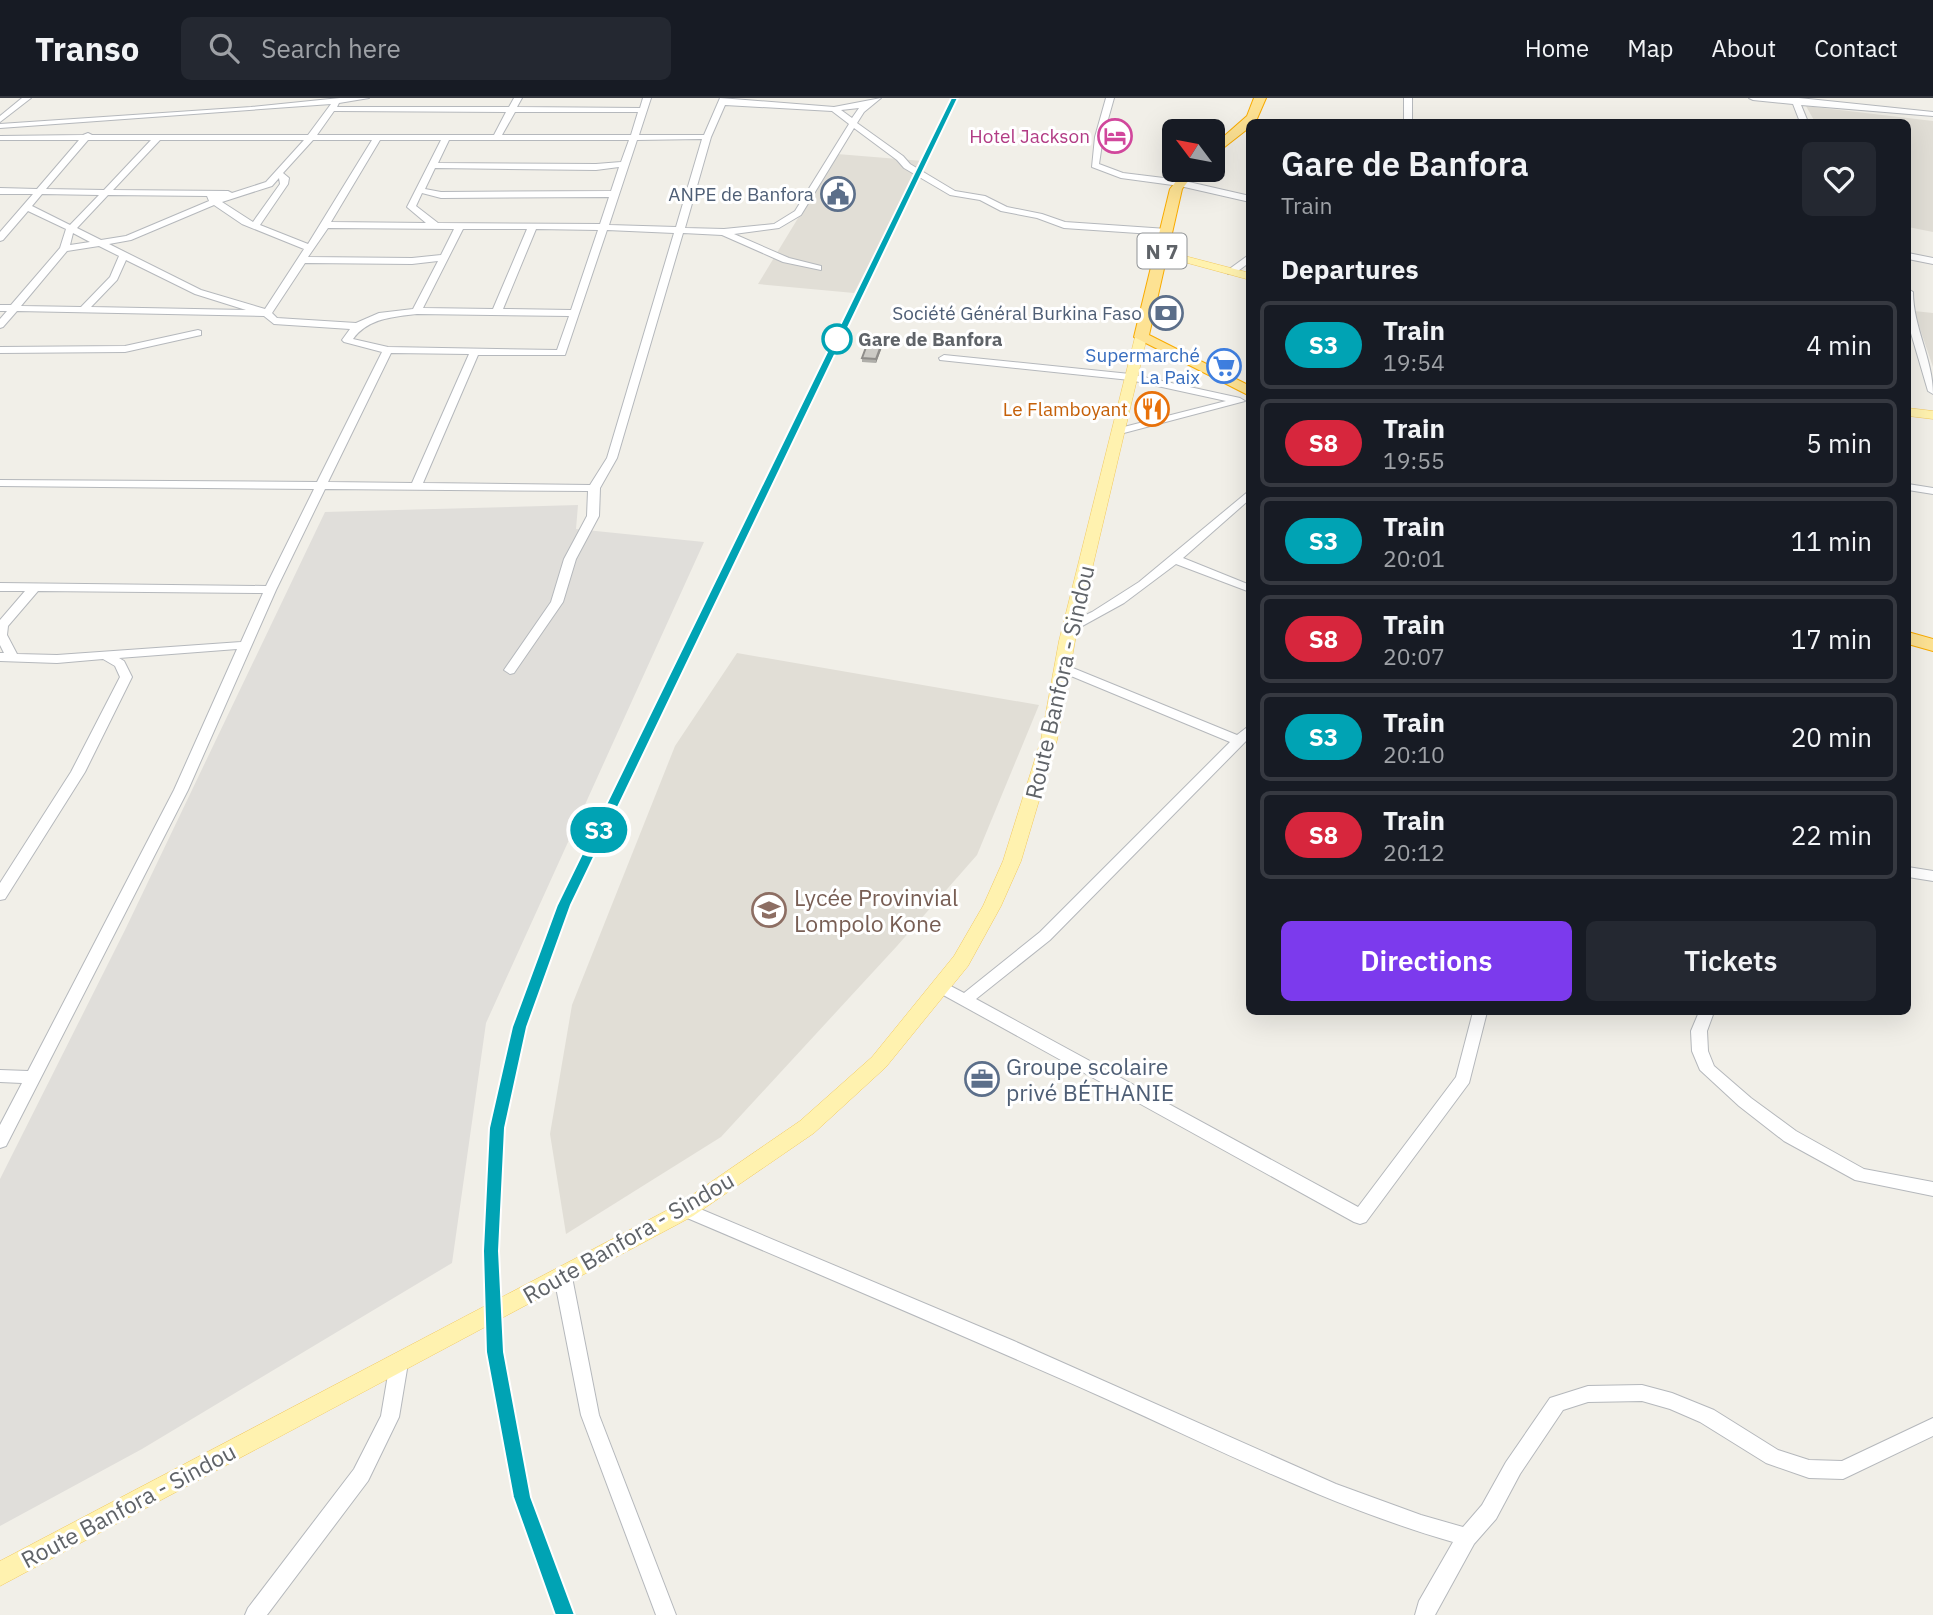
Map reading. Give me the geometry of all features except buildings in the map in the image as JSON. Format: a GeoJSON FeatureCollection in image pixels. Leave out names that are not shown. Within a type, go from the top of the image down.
{"type":"FeatureCollection","features":[{"type":"Feature","properties":{"kind":"highway"},"geometry":{"type":"LineString","coordinates":[[1252,119],[1260,98]]}},
{"type":"Feature","properties":{"kind":"highway"},"geometry":{"type":"LineString","coordinates":[[1225,144],[1244,132]]}},
{"type":"Feature","properties":{"kind":"highway","name":"N 7"},"geometry":{"type":"LineString","coordinates":[[1141,337],[1180,183]]}},
{"type":"Feature","properties":{"kind":"highway"},"geometry":{"type":"LineString","coordinates":[[1141,337],[1246,397]]}},
{"type":"Feature","properties":{"kind":"highway"},"geometry":{"type":"LineString","coordinates":[[1911,639],[1933,645]]}},
{"type":"Feature","properties":{"kind":"main road"},"geometry":{"type":"LineString","coordinates":[[1162,253],[1246,276]]}},
{"type":"Feature","properties":{"kind":"main road","name":"Route Banfora - Sindou"},"geometry":{"type":"LineString","coordinates":[[0,1573],[562,1278],[686,1210],[817,1118],[879,1062],[941,987],[978,933],[1012,861],[1049,740],[1071,627],[1141,337]]}},
{"type":"Feature","properties":{"kind":"main road"},"geometry":{"type":"LineString","coordinates":[[1911,412],[1933,415]]}},
{"type":"Feature","properties":{"kind":"street"},"geometry":{"type":"LineString","coordinates":[[0,120],[27,98]]}},
{"type":"Feature","properties":{"kind":"street"},"geometry":{"type":"LineString","coordinates":[[251,110],[252,98]]}},
{"type":"Feature","properties":{"kind":"street"},"geometry":{"type":"LineString","coordinates":[[64,249],[128,238],[194,209],[244,195],[270,184],[311,137],[333,105],[348,99],[365,98]]}},
{"type":"Feature","properties":{"kind":"street"},"geometry":{"type":"LineString","coordinates":[[496,139],[518,98]]}},
{"type":"Feature","properties":{"kind":"street"},"geometry":{"type":"LineString","coordinates":[[357,326],[347,340],[388,350],[561,353],[647,98]]}},
{"type":"Feature","properties":{"kind":"street"},"geometry":{"type":"LineString","coordinates":[[1110,98],[1099,137],[1095,165],[1121,174],[1180,183],[1246,198]]}},
{"type":"Feature","properties":{"kind":"street"},"geometry":{"type":"LineString","coordinates":[[1408,119],[1409,98]]}},
{"type":"Feature","properties":{"kind":"street"},"geometry":{"type":"LineString","coordinates":[[1753,98],[1795,99],[1933,114]]}},
{"type":"Feature","properties":{"kind":"street"},"geometry":{"type":"LineString","coordinates":[[1795,99],[1803,119]]}},
{"type":"Feature","properties":{"kind":"street"},"geometry":{"type":"LineString","coordinates":[[510,670],[557,602],[570,559],[593,516],[594,488],[612,458],[707,137],[724,100],[834,109],[874,101]]}},
{"type":"Feature","properties":{"kind":"street"},"geometry":{"type":"LineString","coordinates":[[325,225],[603,227],[724,232],[776,226],[798,214],[861,110],[874,101]]}},
{"type":"Feature","properties":{"kind":"street"},"geometry":{"type":"LineString","coordinates":[[0,126],[333,105],[642,110]]}},
{"type":"Feature","properties":{"kind":"street"},"geometry":{"type":"LineString","coordinates":[[834,109],[907,166],[953,192],[982,198],[1004,209],[1039,216],[1064,225],[1167,232]]}},
{"type":"Feature","properties":{"kind":"street"},"geometry":{"type":"LineString","coordinates":[[0,237],[101,119]]}},
{"type":"Feature","properties":{"kind":"street"},"geometry":{"type":"LineString","coordinates":[[0,138],[707,137]]}},
{"type":"Feature","properties":{"kind":"street"},"geometry":{"type":"LineString","coordinates":[[267,313],[325,225],[377,138]]}},
{"type":"Feature","properties":{"kind":"street"},"geometry":{"type":"LineString","coordinates":[[436,226],[411,206],[446,138]]}},
{"type":"Feature","properties":{"kind":"street"},"geometry":{"type":"LineString","coordinates":[[0,325],[64,249],[70,230],[157,139]]}},
{"type":"Feature","properties":{"kind":"street"},"geometry":{"type":"LineString","coordinates":[[433,166],[596,167],[625,163]]}},
{"type":"Feature","properties":{"kind":"street"},"geometry":{"type":"LineString","coordinates":[[255,226],[284,184],[285,178],[280,175]]}},
{"type":"Feature","properties":{"kind":"street"},"geometry":{"type":"LineString","coordinates":[[419,190],[441,195],[614,194]]}},
{"type":"Feature","properties":{"kind":"street"},"geometry":{"type":"LineString","coordinates":[[0,191],[244,195]]}},
{"type":"Feature","properties":{"kind":"street"},"geometry":{"type":"LineString","coordinates":[[203,194],[226,211],[255,226],[309,248]]}},
{"type":"Feature","properties":{"kind":"street"},"geometry":{"type":"LineString","coordinates":[[26,206],[97,244],[198,292],[267,313],[274,321],[357,326],[382,315],[417,311],[575,313]]}},
{"type":"Feature","properties":{"kind":"street"},"geometry":{"type":"LineString","coordinates":[[194,209],[226,211]]}},
{"type":"Feature","properties":{"kind":"street"},"geometry":{"type":"LineString","coordinates":[[417,311],[460,226]]}},
{"type":"Feature","properties":{"kind":"street"},"geometry":{"type":"LineString","coordinates":[[497,312],[533,226]]}},
{"type":"Feature","properties":{"kind":"street"},"geometry":{"type":"LineString","coordinates":[[724,232],[786,260],[818,268]]}},
{"type":"Feature","properties":{"kind":"street"},"geometry":{"type":"LineString","coordinates":[[83,310],[114,278],[121,255],[117,247],[128,238]]}},
{"type":"Feature","properties":{"kind":"street"},"geometry":{"type":"LineString","coordinates":[[301,260],[412,261],[444,257]]}},
{"type":"Feature","properties":{"kind":"street"},"geometry":{"type":"LineString","coordinates":[[1911,257],[1933,261]]}},
{"type":"Feature","properties":{"kind":"street"},"geometry":{"type":"LineString","coordinates":[[1231,272],[1246,260]]}},
{"type":"Feature","properties":{"kind":"street"},"geometry":{"type":"LineString","coordinates":[[0,308],[267,313]]}},
{"type":"Feature","properties":{"kind":"street"},"geometry":{"type":"LineString","coordinates":[[1911,319],[1933,391]]}},
{"type":"Feature","properties":{"kind":"street"},"geometry":{"type":"LineString","coordinates":[[0,350],[125,349],[198,333]]}},
{"type":"Feature","properties":{"kind":"street"},"geometry":{"type":"LineString","coordinates":[[0,1141],[181,790],[270,590],[388,350]]}},
{"type":"Feature","properties":{"kind":"street"},"geometry":{"type":"LineString","coordinates":[[416,487],[475,351]]}},
{"type":"Feature","properties":{"kind":"street"},"geometry":{"type":"LineString","coordinates":[[944,358],[1130,377],[1246,397]]}},
{"type":"Feature","properties":{"kind":"street"},"geometry":{"type":"LineString","coordinates":[[1120,431],[1246,397]]}},
{"type":"Feature","properties":{"kind":"street"},"geometry":{"type":"LineString","coordinates":[[0,483],[594,488]]}},
{"type":"Feature","properties":{"kind":"street"},"geometry":{"type":"LineString","coordinates":[[1911,487],[1933,491]]}},
{"type":"Feature","properties":{"kind":"street"},"geometry":{"type":"LineString","coordinates":[[1071,627],[1099,615],[1174,559],[1246,496]]}},
{"type":"Feature","properties":{"kind":"street"},"geometry":{"type":"LineString","coordinates":[[1236,505],[1246,509]]}},
{"type":"Feature","properties":{"kind":"street"},"geometry":{"type":"LineString","coordinates":[[1174,559],[1246,587]]}},
{"type":"Feature","properties":{"kind":"street"},"geometry":{"type":"LineString","coordinates":[[0,587],[270,590]]}},
{"type":"Feature","properties":{"kind":"street"},"geometry":{"type":"LineString","coordinates":[[34,588],[1,626],[7,658],[52,659],[246,645]]}},
{"type":"Feature","properties":{"kind":"street"},"geometry":{"type":"LineString","coordinates":[[0,895],[78,772],[126,677],[120,664],[105,655]]}},
{"type":"Feature","properties":{"kind":"street"},"geometry":{"type":"LineString","coordinates":[[1063,668],[1238,740]]}},
{"type":"Feature","properties":{"kind":"street"},"geometry":{"type":"LineString","coordinates":[[965,1000],[1045,936],[1246,733]]}},
{"type":"Feature","properties":{"kind":"street"},"geometry":{"type":"LineString","coordinates":[[1911,872],[1933,876]]}},
{"type":"Feature","properties":{"kind":"street"},"geometry":{"type":"LineString","coordinates":[[941,987],[1360,1217],[1463,1079],[1478,1015]]}},
{"type":"Feature","properties":{"kind":"street"},"geometry":{"type":"LineString","coordinates":[[1705,1015],[1699,1031],[1700,1051],[1708,1070],[1745,1102],[1790,1136],[1861,1175],[1933,1189]]}},
{"type":"Feature","properties":{"kind":"street"},"geometry":{"type":"LineString","coordinates":[[0,1076],[32,1077]]}},
{"type":"Feature","properties":{"kind":"street"},"geometry":{"type":"LineString","coordinates":[[686,1210],[1115,1394],[1298,1478],[1371,1508],[1467,1537]]}},
{"type":"Feature","properties":{"kind":"street"},"geometry":{"type":"LineString","coordinates":[[562,1278],[590,1415],[666,1615]]}},
{"type":"Feature","properties":{"kind":"street"},"geometry":{"type":"LineString","coordinates":[[255,1615],[361,1475],[390,1417],[399,1363]]}},
{"type":"Feature","properties":{"kind":"street"},"geometry":{"type":"LineString","coordinates":[[1425,1615],[1426,1608],[1467,1537],[1489,1512],[1513,1468],[1557,1404],[1588,1394],[1642,1394],[1672,1401],[1707,1416],[1773,1457],[1809,1469],[1843,1470],[1933,1427]]}},
{"type":"Feature","properties":{"kind":"shaded area"},"geometry":{"type":"Polygon","coordinates":[[[1806,106],[1933,121],[1933,232],[1911,228],[1911,119],[1813,119],[1806,106]]]}},
{"type":"Feature","properties":{"kind":"shaded area"},"geometry":{"type":"Polygon","coordinates":[[[837,154],[923,161],[854,293],[758,284],[837,154]]]}},
{"type":"Feature","properties":{"kind":"shaded area"},"geometry":{"type":"Polygon","coordinates":[[[1914,311],[1933,313],[1933,367],[1914,311]]]}},
{"type":"Feature","properties":{"kind":"shaded area"},"geometry":{"type":"Polygon","coordinates":[[[578,505],[576,529],[704,542],[486,1023],[452,1263],[142,1449],[0,1526],[0,1179],[125,930],[325,512],[578,505]]]}},
{"type":"Feature","properties":{"kind":"shaded area","name":"Lycée Provinvial Lompolo Kone"},"geometry":{"type":"Polygon","coordinates":[[[737,653],[1039,705],[977,855],[897,946],[721,1137],[566,1234],[550,1134],[572,1005],[675,746],[737,653]]]}},
{"type":"Feature","properties":{"kind":"railway"},"geometry":{"type":"LineString","coordinates":[[829,357],[954,98]]}},
{"type":"Feature","properties":{"kind":"railway"},"geometry":{"type":"LineString","coordinates":[[671,684],[829,356]]}},
{"type":"Feature","properties":{"kind":"railway"},"geometry":{"type":"LineString","coordinates":[[504,1096],[520,1027],[564,905],[672,682]]}},
{"type":"Feature","properties":{"kind":"railway"},"geometry":{"type":"LineString","coordinates":[[505,1094],[497,1128],[491,1251],[495,1352],[522,1497],[565,1615]]}},
{"type":"Feature","properties":{"kind":"train","name":"S3"},"geometry":{"type":"LineString","coordinates":[[565,1615],[522,1497],[495,1352],[491,1251],[497,1128],[520,1027],[564,905],[954,98]]}},
{"type":"Feature","properties":{"kind":"place","name":"Hotel Jackson"},"geometry":{"type":"Point","coordinates":[1115,136]}},
{"type":"Feature","properties":{"kind":"place","name":"ANPE de Banfora"},"geometry":{"type":"Point","coordinates":[838,194]}},
{"type":"Feature","properties":{"kind":"place","name":"Société Général Burkina Faso"},"geometry":{"type":"Point","coordinates":[1166,313]}},
{"type":"Feature","properties":{"kind":"place","name":"Gare de Banfora"},"geometry":{"type":"Point","coordinates":[837,339]}},
{"type":"Feature","properties":{"kind":"place","name":"Supermarché La Paix"},"geometry":{"type":"Point","coordinates":[1224,366]}},
{"type":"Feature","properties":{"kind":"place","name":"Le Flamboyant"},"geometry":{"type":"Point","coordinates":[1152,409]}},
{"type":"Feature","properties":{"kind":"place","name":"Lycée Provinvial Lompolo Kone"},"geometry":{"type":"Point","coordinates":[769,910]}},
{"type":"Feature","properties":{"kind":"place","name":"Groupe scolaire privé BÉTHANIE"},"geometry":{"type":"Point","coordinates":[982,1079]}}]}
